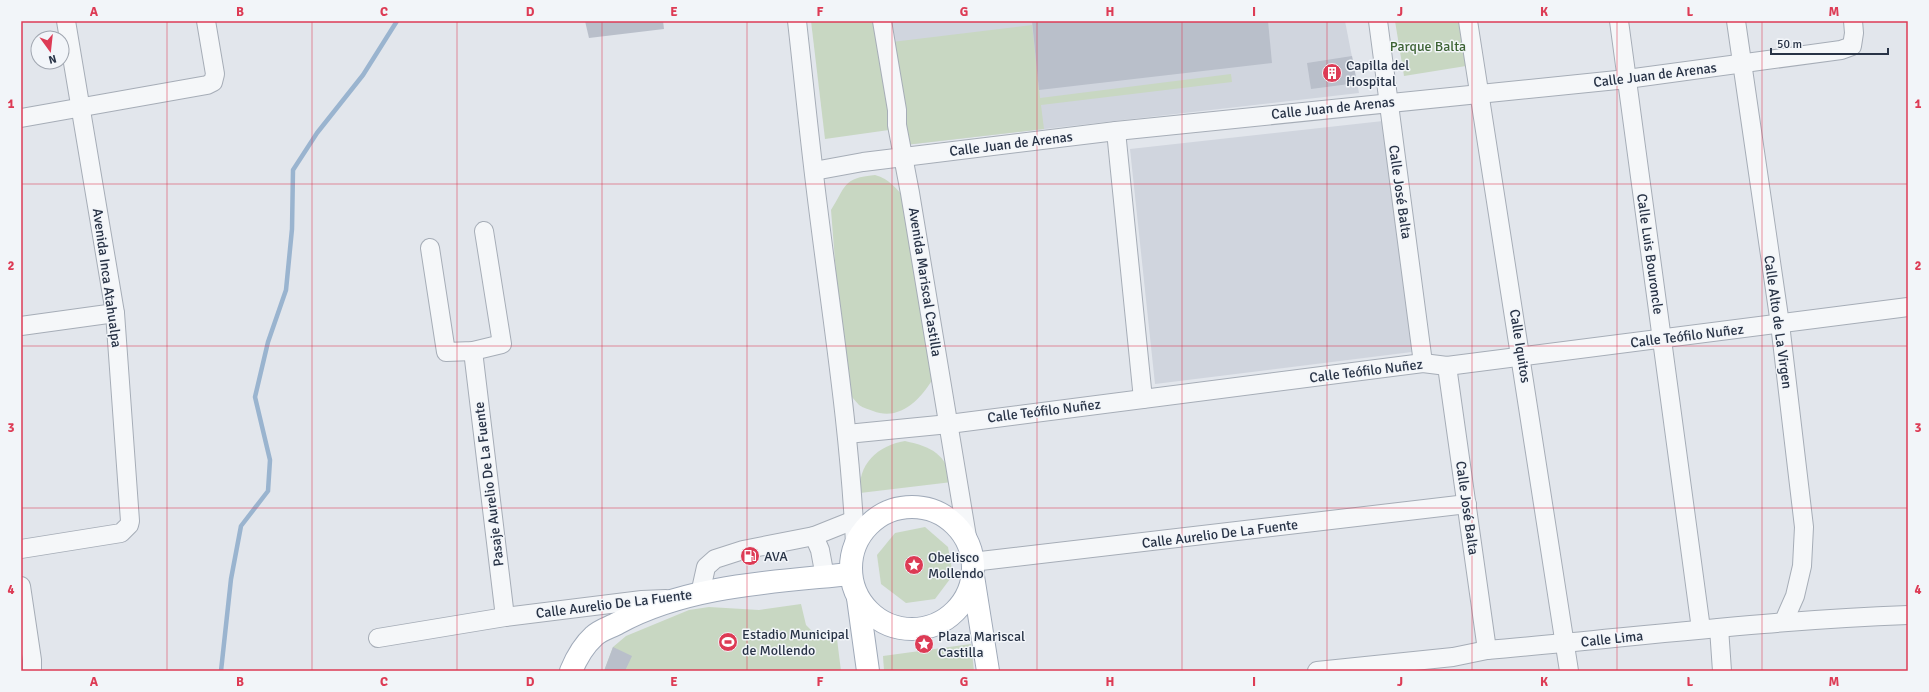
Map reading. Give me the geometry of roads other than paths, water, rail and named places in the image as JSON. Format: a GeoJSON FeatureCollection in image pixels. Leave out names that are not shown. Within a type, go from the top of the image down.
{"type":"FeatureCollection","features":[{"type":"Feature","properties":{"kind":"main road"},"geometry":{"type":"LineString","coordinates":[[858,596],[866,608],[877,618],[890,625],[904,628],[921,627],[935,623],[953,611],[960,604],[971,560],[960,530],[944,517],[930,510],[914,507],[896,509],[879,516],[869,524],[855,544],[852,556],[851,574],[858,596],[868,671]]}},
{"type":"Feature","properties":{"kind":"main road","name":"Avenida Mariscal Castilla"},"geometry":{"type":"LineString","coordinates":[[971,560],[988,671]]}},
{"type":"Feature","properties":{"kind":"main road","name":"Calle Aurelio De La Fuente"},"geometry":{"type":"LineString","coordinates":[[673,599],[762,584],[851,574]]}},
{"type":"Feature","properties":{"kind":"main road"},"geometry":{"type":"LineString","coordinates":[[571,671],[576,660],[594,635],[634,614],[673,599]]}},
{"type":"Feature","properties":{"kind":"street","name":"Avenida Inca Atahualpa"},"geometry":{"type":"LineString","coordinates":[[21,549],[121,533],[129,525],[130,521],[115,313],[66,21]]}},
{"type":"Feature","properties":{"kind":"street"},"geometry":{"type":"LineString","coordinates":[[21,118],[207,85],[213,82],[215,74],[206,21]]}},
{"type":"Feature","properties":{"kind":"street"},"geometry":{"type":"LineString","coordinates":[[797,21],[847,434],[855,544]]}},
{"type":"Feature","properties":{"kind":"street","name":"Avenida Mariscal Castilla"},"geometry":{"type":"LineString","coordinates":[[882,21],[903,158],[971,560]]}},
{"type":"Feature","properties":{"kind":"street","name":"Calle José Balta"},"geometry":{"type":"LineString","coordinates":[[1378,21],[1423,363]]}},
{"type":"Feature","properties":{"kind":"street","name":"Calle Iquitos"},"geometry":{"type":"LineString","coordinates":[[1468,21],[1522,357],[1569,671]]}},
{"type":"Feature","properties":{"kind":"street","name":"Calle Luis Bouroncle"},"geometry":{"type":"LineString","coordinates":[[1619,21],[1701,629]]}},
{"type":"Feature","properties":{"kind":"street","name":"Calle Alto de La Virgen"},"geometry":{"type":"LineString","coordinates":[[1736,21],[1780,324],[1804,527],[1802,566],[1795,596],[1784,621]]}},
{"type":"Feature","properties":{"kind":"street","name":"Calle Juan de Arenas"},"geometry":{"type":"LineString","coordinates":[[814,171],[863,162],[1116,130],[1627,79],[1841,50],[1852,46],[1854,33],[1853,21]]}},
{"type":"Feature","properties":{"kind":"street"},"geometry":{"type":"LineString","coordinates":[[1116,130],[1143,399]]}},
{"type":"Feature","properties":{"kind":"street"},"geometry":{"type":"LineString","coordinates":[[430,248],[446,352],[473,351],[502,344],[484,231]]}},
{"type":"Feature","properties":{"kind":"street","name":"Calle Teófilo Nuñez"},"geometry":{"type":"LineString","coordinates":[[847,434],[948,424],[1423,363],[1447,366],[1908,307]]}},
{"type":"Feature","properties":{"kind":"street"},"geometry":{"type":"LineString","coordinates":[[21,326],[115,313]]}},
{"type":"Feature","properties":{"kind":"street","name":"Pasaje Aurelio De La Fuente"},"geometry":{"type":"LineString","coordinates":[[473,351],[505,616]]}},
{"type":"Feature","properties":{"kind":"street","name":"Calle José Balta"},"geometry":{"type":"LineString","coordinates":[[1447,366],[1487,650]]}},
{"type":"Feature","properties":{"kind":"street","name":"Calle Aurelio De La Fuente"},"geometry":{"type":"LineString","coordinates":[[971,560],[1467,504]]}},
{"type":"Feature","properties":{"kind":"street"},"geometry":{"type":"LineString","coordinates":[[700,594],[706,567],[715,559],[743,550],[814,536],[854,520]]}},
{"type":"Feature","properties":{"kind":"street"},"geometry":{"type":"LineString","coordinates":[[814,536],[820,550],[825,577]]}},
{"type":"Feature","properties":{"kind":"street"},"geometry":{"type":"LineString","coordinates":[[21,586],[32,660],[32,671]]}},
{"type":"Feature","properties":{"kind":"street","name":"Calle Aurelio De La Fuente"},"geometry":{"type":"LineString","coordinates":[[378,638],[505,616],[642,600],[673,599]]}},
{"type":"Feature","properties":{"kind":"street","name":"Calle Lima"},"geometry":{"type":"LineString","coordinates":[[1317,671],[1454,664],[1487,650],[1566,644],[1784,621],[1908,615]]}},
{"type":"Feature","properties":{"kind":"street"},"geometry":{"type":"LineString","coordinates":[[1719,628],[1722,671]]}},
{"type":"Feature","properties":{"kind":"waterway"},"geometry":{"type":"LineString","coordinates":[[221,671],[231,579],[241,526],[268,491],[270,460],[255,397],[268,342],[286,290],[292,229],[293,170],[317,133],[363,75],[397,21]]}},
{"type":"Feature","properties":{"kind":"place","name":"Capilla del Hospital"},"geometry":{"type":"Point","coordinates":[1332,73]}},
{"type":"Feature","properties":{"kind":"place","name":"AVA"},"geometry":{"type":"Point","coordinates":[750,556]}},
{"type":"Feature","properties":{"kind":"place","name":"Obelisco Mollendo"},"geometry":{"type":"Point","coordinates":[914,565]}},
{"type":"Feature","properties":{"kind":"place","name":"Estadio Municipal de Mollendo"},"geometry":{"type":"Point","coordinates":[728,642]}},
{"type":"Feature","properties":{"kind":"place","name":"Plaza Mariscal Castilla"},"geometry":{"type":"Point","coordinates":[924,644]}},
{"type":"Feature","properties":{"kind":"park label","name":"Parque Balta"},"geometry":{"type":"Point","coordinates":[1428,46]}}]}
